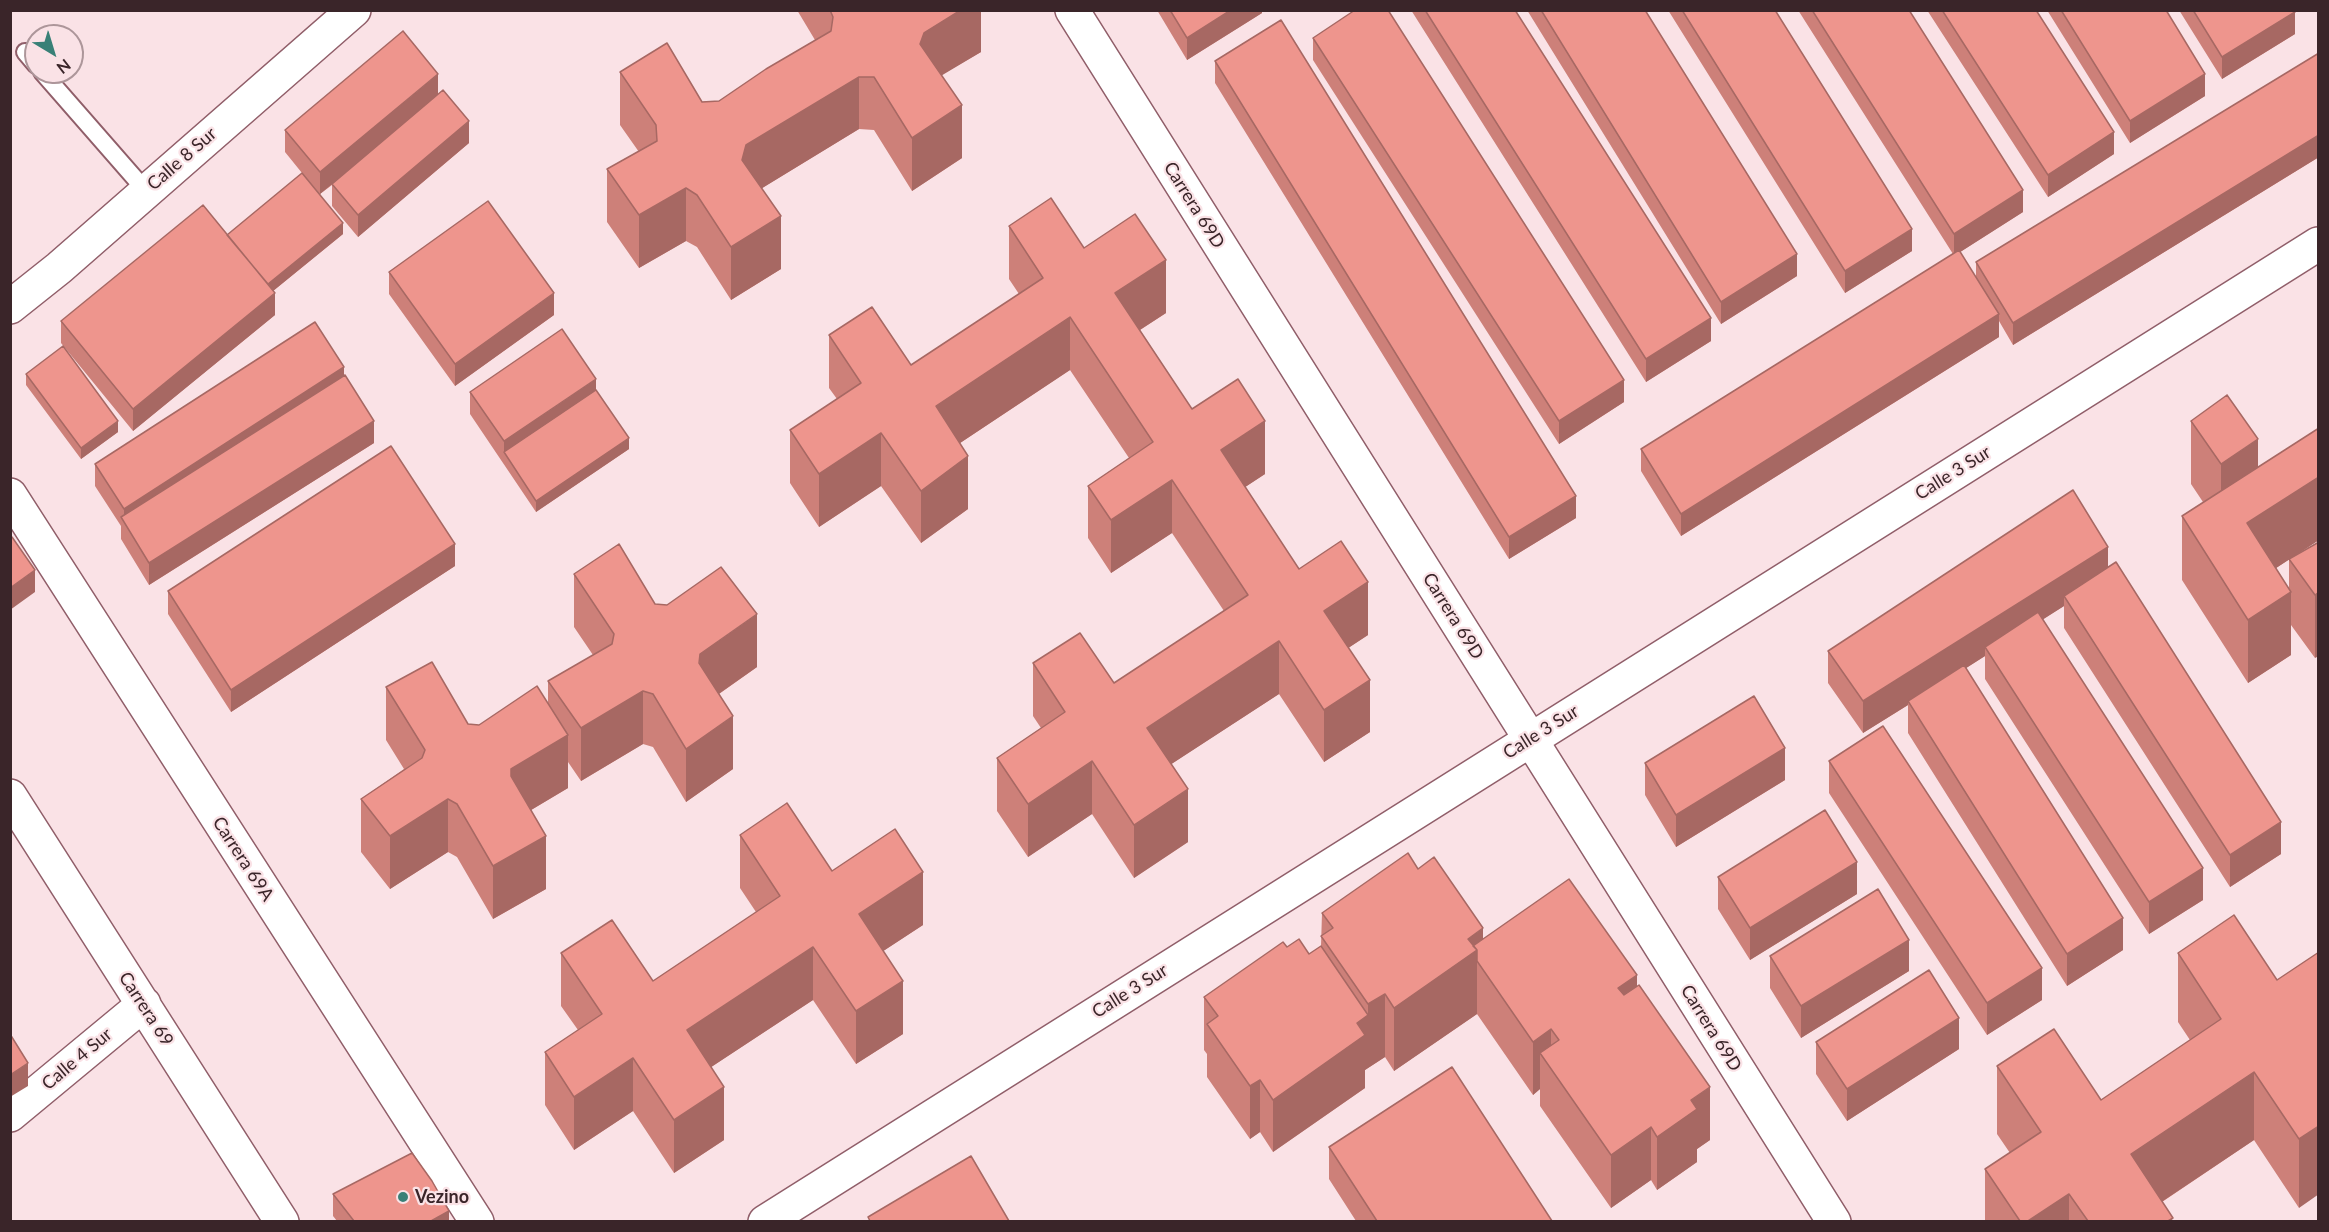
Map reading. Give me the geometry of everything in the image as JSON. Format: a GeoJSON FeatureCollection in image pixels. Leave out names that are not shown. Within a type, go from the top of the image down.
{"type":"FeatureCollection","features":[{"type":"Feature","properties":{"kind":"street","name":"Calle 8 Sur"},"geometry":{"type":"LineString","coordinates":[[10,307],[58,268],[354,10]]}},
{"type":"Feature","properties":{"kind":"street","name":"Carrera 69D"},"geometry":{"type":"LineString","coordinates":[[1072,10],[1834,1221]]}},
{"type":"Feature","properties":{"kind":"street","name":"Calle 3 Sur"},"geometry":{"type":"LineString","coordinates":[[765,1221],[2319,244]]}},
{"type":"Feature","properties":{"kind":"street","name":"Carrera 69A"},"geometry":{"type":"LineString","coordinates":[[10,495],[477,1221]]}},
{"type":"Feature","properties":{"kind":"street","name":"Carrera 69"},"geometry":{"type":"LineString","coordinates":[[10,796],[282,1221]]}},
{"type":"Feature","properties":{"kind":"street","name":"Calle 4 Sur"},"geometry":{"type":"LineString","coordinates":[[10,1114],[144,1004]]}},
{"type":"Feature","properties":{"kind":"lane"},"geometry":{"type":"LineString","coordinates":[[52,84],[146,191]]}},
{"type":"Feature","properties":{"kind":"building"},"geometry":{"type":"Polygon","coordinates":[[[830,10],[961,10],[924,33],[920,44],[962,105],[912,138],[874,77],[859,77],[746,145],[742,160],[781,216],[731,247],[697,195],[686,188],[639,215],[607,169],[657,141],[656,125],[620,72],[667,43],[702,102],[719,101],[766,69],[831,31],[833,17],[830,10]]]}},
{"type":"Feature","properties":{"kind":"building"},"geometry":{"type":"Polygon","coordinates":[[[1170,10],[1231,10],[1187,38],[1170,10]]]}},
{"type":"Feature","properties":{"kind":"building"},"geometry":{"type":"Polygon","coordinates":[[[1355,10],[1388,10],[1624,380],[1559,421],[1313,38],[1355,10]]]}},
{"type":"Feature","properties":{"kind":"building"},"geometry":{"type":"Polygon","coordinates":[[[1425,10],[1515,10],[1711,318],[1646,359],[1425,10]]]}},
{"type":"Feature","properties":{"kind":"building"},"geometry":{"type":"Polygon","coordinates":[[[1541,10],[1645,10],[1797,254],[1721,302],[1541,10]]]}},
{"type":"Feature","properties":{"kind":"building"},"geometry":{"type":"Polygon","coordinates":[[[1682,10],[1775,10],[1912,229],[1845,271],[1682,10]]]}},
{"type":"Feature","properties":{"kind":"building"},"geometry":{"type":"Polygon","coordinates":[[[1812,10],[1909,10],[2023,190],[1954,234],[1812,10]]]}},
{"type":"Feature","properties":{"kind":"building"},"geometry":{"type":"Polygon","coordinates":[[[1942,10],[2036,10],[2114,132],[2048,175],[1942,10]]]}},
{"type":"Feature","properties":{"kind":"building"},"geometry":{"type":"Polygon","coordinates":[[[2061,10],[2166,10],[2205,74],[2130,121],[2061,10]]]}},
{"type":"Feature","properties":{"kind":"building"},"geometry":{"type":"Polygon","coordinates":[[[2193,10],[2294,10],[2295,12],[2222,57],[2193,10]]]}},
{"type":"Feature","properties":{"kind":"building"},"geometry":{"type":"Polygon","coordinates":[[[1281,20],[1576,496],[1509,537],[1215,61],[1281,20]]]}},
{"type":"Feature","properties":{"kind":"building"},"geometry":{"type":"Polygon","coordinates":[[[403,31],[438,74],[320,172],[285,130],[403,31]]]}},
{"type":"Feature","properties":{"kind":"building"},"geometry":{"type":"Polygon","coordinates":[[[2319,53],[2319,135],[2013,323],[1976,262],[2319,53]]]}},
{"type":"Feature","properties":{"kind":"building"},"geometry":{"type":"Polygon","coordinates":[[[443,90],[469,121],[358,215],[332,184],[443,90]]]}},
{"type":"Feature","properties":{"kind":"building"},"geometry":{"type":"Polygon","coordinates":[[[302,173],[343,223],[268,284],[227,235],[302,173]]]}},
{"type":"Feature","properties":{"kind":"building"},"geometry":{"type":"Polygon","coordinates":[[[1051,198],[1084,248],[1135,214],[1166,260],[1115,293],[1192,409],[1238,379],[1265,421],[1221,450],[1299,569],[1341,541],[1368,582],[1324,611],[1370,680],[1324,710],[1279,641],[1147,728],[1188,789],[1134,825],[1092,761],[1028,804],[997,758],[1065,712],[1033,663],[1080,633],[1114,683],[1248,595],[1172,480],[1111,520],[1088,486],[1153,442],[1070,317],[936,406],[968,456],[921,491],[881,433],[819,474],[790,430],[861,383],[829,335],[872,307],[911,365],[1043,278],[1009,226],[1051,198]]]}},
{"type":"Feature","properties":{"kind":"building"},"geometry":{"type":"Polygon","coordinates":[[[488,201],[554,293],[455,364],[389,272],[488,201]]]}},
{"type":"Feature","properties":{"kind":"building"},"geometry":{"type":"Polygon","coordinates":[[[203,205],[275,293],[133,409],[61,321],[203,205]]]}},
{"type":"Feature","properties":{"kind":"building"},"geometry":{"type":"Polygon","coordinates":[[[1959,250],[1999,314],[1681,514],[1641,449],[1959,250]]]}},
{"type":"Feature","properties":{"kind":"building"},"geometry":{"type":"Polygon","coordinates":[[[315,322],[344,367],[124,509],[95,464],[315,322]]]}},
{"type":"Feature","properties":{"kind":"building"},"geometry":{"type":"Polygon","coordinates":[[[562,329],[596,379],[504,441],[470,392],[562,329]]]}},
{"type":"Feature","properties":{"kind":"building"},"geometry":{"type":"Polygon","coordinates":[[[63,346],[118,421],[81,448],[26,374],[63,346]]]}},
{"type":"Feature","properties":{"kind":"building"},"geometry":{"type":"Polygon","coordinates":[[[345,375],[374,421],[149,563],[121,517],[345,375]]]}},
{"type":"Feature","properties":{"kind":"building"},"geometry":{"type":"Polygon","coordinates":[[[596,390],[629,438],[536,501],[504,452],[596,390]]]}},
{"type":"Feature","properties":{"kind":"building"},"geometry":{"type":"Polygon","coordinates":[[[2227,395],[2258,439],[2221,464],[2191,421],[2227,395]]]}},
{"type":"Feature","properties":{"kind":"building"},"geometry":{"type":"Polygon","coordinates":[[[2319,428],[2319,477],[2247,523],[2291,592],[2248,620],[2182,516],[2319,428]]]}},
{"type":"Feature","properties":{"kind":"building"},"geometry":{"type":"Polygon","coordinates":[[[391,446],[455,544],[231,690],[168,591],[391,446]]]}},
{"type":"Feature","properties":{"kind":"building"},"geometry":{"type":"Polygon","coordinates":[[[2073,490],[2108,547],[1863,701],[1828,651],[2073,490]]]}},
{"type":"Feature","properties":{"kind":"building"},"geometry":{"type":"Polygon","coordinates":[[[12,537],[35,570],[10,588],[10,538],[12,537]]]}},
{"type":"Feature","properties":{"kind":"building"},"geometry":{"type":"Polygon","coordinates":[[[2319,542],[2319,592],[2315,595],[2289,559],[2319,542]]]}},
{"type":"Feature","properties":{"kind":"building"},"geometry":{"type":"Polygon","coordinates":[[[619,544],[655,604],[667,605],[721,567],[757,614],[700,654],[699,663],[733,716],[686,749],[653,694],[643,691],[581,728],[548,681],[612,644],[614,634],[574,574],[619,544]]]}},
{"type":"Feature","properties":{"kind":"building"},"geometry":{"type":"Polygon","coordinates":[[[2116,562],[2281,822],[2230,855],[2064,596],[2116,562]]]}},
{"type":"Feature","properties":{"kind":"building"},"geometry":{"type":"Polygon","coordinates":[[[2038,612],[2203,868],[2149,902],[1985,647],[2038,612]]]}},
{"type":"Feature","properties":{"kind":"building"},"geometry":{"type":"Polygon","coordinates":[[[432,662],[468,724],[479,725],[537,686],[568,735],[511,769],[511,776],[546,836],[493,866],[457,804],[448,799],[390,836],[361,799],[422,758],[425,750],[386,687],[432,662]]]}},
{"type":"Feature","properties":{"kind":"building"},"geometry":{"type":"Polygon","coordinates":[[[1964,665],[2123,918],[2067,954],[1908,701],[1964,665]]]}},
{"type":"Feature","properties":{"kind":"building"},"geometry":{"type":"Polygon","coordinates":[[[1754,696],[1785,748],[1676,815],[1645,763],[1754,696]]]}},
{"type":"Feature","properties":{"kind":"building"},"geometry":{"type":"Polygon","coordinates":[[[1883,726],[2042,968],[1987,1003],[1829,761],[1883,726]]]}},
{"type":"Feature","properties":{"kind":"building"},"geometry":{"type":"Polygon","coordinates":[[[787,803],[832,871],[895,829],[923,872],[859,914],[903,981],[856,1011],[813,947],[687,1030],[724,1087],[674,1120],[633,1058],[574,1097],[545,1052],[602,1014],[561,953],[612,920],[653,981],[780,896],[740,835],[787,803]]]}},
{"type":"Feature","properties":{"kind":"building"},"geometry":{"type":"Polygon","coordinates":[[[1825,810],[1857,862],[1750,928],[1718,877],[1825,810]]]}},
{"type":"Feature","properties":{"kind":"building"},"geometry":{"type":"Polygon","coordinates":[[[1408,853],[1418,869],[1434,857],[1483,928],[1468,939],[1477,950],[1394,1008],[1385,994],[1368,1004],[1321,936],[1333,928],[1322,913],[1408,853]]]}},
{"type":"Feature","properties":{"kind":"building"},"geometry":{"type":"Polygon","coordinates":[[[1569,879],[1637,975],[1618,988],[1624,995],[1639,985],[1710,1087],[1691,1100],[1697,1109],[1657,1137],[1651,1127],[1611,1155],[1540,1053],[1559,1040],[1551,1029],[1533,1042],[1477,961],[1477,950],[1473,946],[1569,879]]]}},
{"type":"Feature","properties":{"kind":"building"},"geometry":{"type":"Polygon","coordinates":[[[1878,889],[1909,940],[1801,1006],[1770,956],[1878,889]]]}},
{"type":"Feature","properties":{"kind":"building"},"geometry":{"type":"Polygon","coordinates":[[[2234,915],[2277,980],[2319,952],[2319,1126],[2299,1139],[2254,1072],[2131,1154],[2173,1218],[2168,1221],[2088,1221],[2069,1194],[2028,1221],[2020,1221],[1985,1169],[2041,1132],[1997,1066],[2054,1029],[2101,1100],[2221,1019],[2178,953],[2234,915]]]}},
{"type":"Feature","properties":{"kind":"building"},"geometry":{"type":"Polygon","coordinates":[[[1299,939],[1309,954],[1321,946],[1368,1015],[1357,1023],[1365,1035],[1273,1100],[1260,1080],[1250,1086],[1207,1024],[1218,1016],[1204,997],[1283,942],[1287,947],[1299,939]]]}},
{"type":"Feature","properties":{"kind":"building"},"geometry":{"type":"Polygon","coordinates":[[[1929,970],[1959,1018],[1847,1089],[1816,1042],[1929,970]]]}},
{"type":"Feature","properties":{"kind":"building"},"geometry":{"type":"Polygon","coordinates":[[[10,1034],[28,1063],[10,1075],[10,1034]]]}},
{"type":"Feature","properties":{"kind":"building"},"geometry":{"type":"Polygon","coordinates":[[[1452,1067],[1552,1221],[1377,1221],[1329,1147],[1452,1067]]]}},
{"type":"Feature","properties":{"kind":"building"},"geometry":{"type":"Polygon","coordinates":[[[412,1153],[432,1181],[449,1211],[431,1221],[354,1221],[333,1194],[412,1153]]]}},
{"type":"Feature","properties":{"kind":"building"},"geometry":{"type":"Polygon","coordinates":[[[971,1156],[1009,1221],[870,1221],[868,1217],[971,1156]]]}},
{"type":"Feature","properties":{"kind":"place","name":"Vezino"},"geometry":{"type":"Point","coordinates":[403,1197]}}]}
